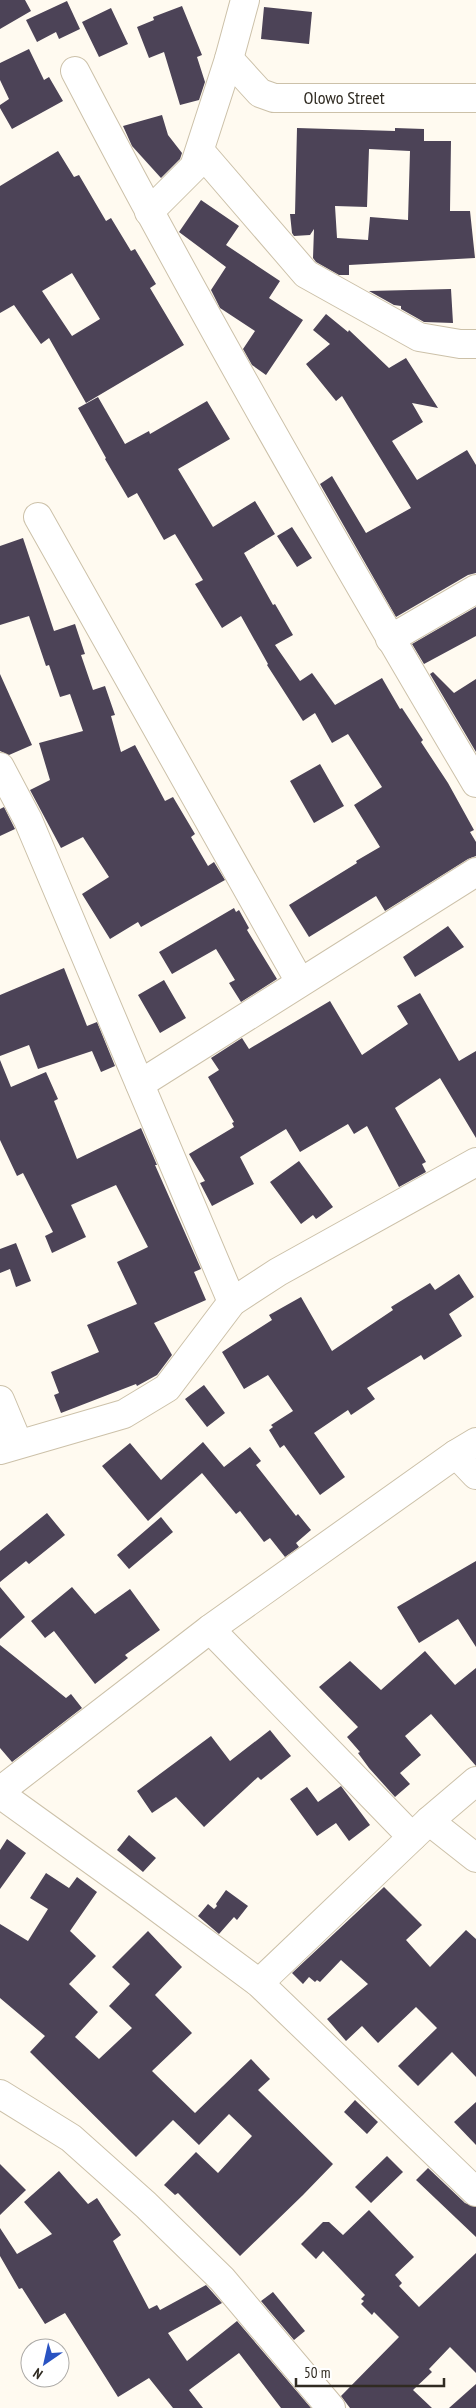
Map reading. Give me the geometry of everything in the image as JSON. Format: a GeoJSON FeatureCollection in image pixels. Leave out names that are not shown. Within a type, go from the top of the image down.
{"type":"FeatureCollection","features":[{"type":"Feature","properties":{"kind":"street"},"geometry":{"type":"LineString","coordinates":[[149,212],[194,166],[229,59],[244,0]]}},
{"type":"Feature","properties":{"kind":"street","name":"Olowo Street"},"geometry":{"type":"LineString","coordinates":[[229,59],[260,93],[274,98],[476,98]]}},
{"type":"Feature","properties":{"kind":"street"},"geometry":{"type":"LineString","coordinates":[[75,71],[149,212],[390,638],[476,784]]}},
{"type":"Feature","properties":{"kind":"street"},"geometry":{"type":"LineString","coordinates":[[200,151],[306,274],[419,337],[460,344],[476,344]]}},
{"type":"Feature","properties":{"kind":"street"},"geometry":{"type":"LineString","coordinates":[[38,518],[300,982]]}},
{"type":"Feature","properties":{"kind":"street"},"geometry":{"type":"LineString","coordinates":[[390,638],[476,589]]}},
{"type":"Feature","properties":{"kind":"street"},"geometry":{"type":"LineString","coordinates":[[0,767],[28,820],[232,1302]]}},
{"type":"Feature","properties":{"kind":"street"},"geometry":{"type":"LineString","coordinates":[[140,1084],[476,872]]}},
{"type":"Feature","properties":{"kind":"street"},"geometry":{"type":"LineString","coordinates":[[0,1400],[9,1446],[124,1414],[167,1388],[232,1302],[278,1272],[476,1162]]}},
{"type":"Feature","properties":{"kind":"street"},"geometry":{"type":"LineString","coordinates":[[476,1474],[466,1448],[210,1630],[2,1801],[139,1894],[259,1983],[476,2192]]}},
{"type":"Feature","properties":{"kind":"street"},"geometry":{"type":"LineString","coordinates":[[210,1630],[421,1829],[476,1858]]}},
{"type":"Feature","properties":{"kind":"street"},"geometry":{"type":"LineString","coordinates":[[259,1983],[421,1829],[476,1781]]}},
{"type":"Feature","properties":{"kind":"street"},"geometry":{"type":"LineString","coordinates":[[0,2094],[71,2138],[146,2204],[222,2279],[331,2408]]}},
{"type":"Feature","properties":{"kind":"building"},"geometry":{"type":"Polygon","coordinates":[[[0,0],[25,0],[31,11],[0,29],[0,0]]]}},
{"type":"Feature","properties":{"kind":"building"},"geometry":{"type":"Polygon","coordinates":[[[67,1],[80,29],[59,39],[56,32],[37,42],[26,20],[67,1]]]}},
{"type":"Feature","properties":{"kind":"building"},"geometry":{"type":"Polygon","coordinates":[[[182,6],[202,55],[197,57],[205,82],[199,100],[180,105],[164,52],[149,58],[137,27],[154,20],[153,17],[182,6]]]}},
{"type":"Feature","properties":{"kind":"building"},"geometry":{"type":"Polygon","coordinates":[[[264,7],[312,12],[309,44],[261,39],[264,7]]]}},
{"type":"Feature","properties":{"kind":"building"},"geometry":{"type":"Polygon","coordinates":[[[111,8],[128,44],[99,57],[82,22],[111,8]]]}},
{"type":"Feature","properties":{"kind":"building"},"geometry":{"type":"Polygon","coordinates":[[[29,49],[44,80],[49,77],[63,101],[12,129],[0,108],[0,105],[9,99],[0,80],[0,63],[29,49]]]}},
{"type":"Feature","properties":{"kind":"building"},"geometry":{"type":"Polygon","coordinates":[[[162,115],[168,135],[182,153],[180,159],[161,178],[132,146],[123,126],[162,115]]]}},
{"type":"Feature","properties":{"kind":"building"},"geometry":{"type":"Polygon","coordinates":[[[297,128],[395,131],[395,128],[424,129],[424,141],[451,141],[450,211],[470,211],[475,258],[349,265],[349,275],[339,275],[316,262],[313,258],[314,229],[310,235],[294,236],[290,214],[295,214],[297,128]],[[369,149],[367,207],[335,206],[337,238],[368,240],[370,217],[408,220],[410,151],[369,149]]]}},
{"type":"Feature","properties":{"kind":"building"},"geometry":{"type":"Polygon","coordinates":[[[58,151],[74,177],[79,175],[106,221],[111,218],[131,251],[135,249],[156,284],[150,288],[184,345],[86,403],[49,338],[41,344],[14,305],[0,313],[0,186],[58,151]],[[72,273],[42,291],[72,336],[100,319],[72,273]]]}},
{"type":"Feature","properties":{"kind":"building"},"geometry":{"type":"Polygon","coordinates":[[[201,200],[239,226],[226,245],[280,281],[269,298],[303,320],[266,375],[252,365],[243,349],[255,331],[220,308],[211,290],[226,267],[179,232],[201,200]]]}},
{"type":"Feature","properties":{"kind":"building"},"geometry":{"type":"Polygon","coordinates":[[[451,289],[453,323],[424,322],[401,309],[401,306],[394,305],[369,291],[451,289]]]}},
{"type":"Feature","properties":{"kind":"building"},"geometry":{"type":"Polygon","coordinates":[[[326,314],[348,332],[349,330],[389,368],[406,358],[438,408],[412,403],[423,422],[392,441],[417,480],[467,450],[476,465],[476,573],[468,575],[396,617],[320,484],[332,476],[366,533],[411,508],[342,396],[336,401],[306,364],[330,344],[313,330],[326,314]]]}},
{"type":"Feature","properties":{"kind":"building"},"geometry":{"type":"Polygon","coordinates":[[[98,397],[125,444],[149,431],[150,434],[207,401],[230,439],[178,469],[213,527],[255,501],[275,534],[244,553],[273,605],[275,604],[293,635],[275,645],[300,681],[312,673],[335,705],[382,678],[400,709],[402,708],[423,740],[421,742],[448,783],[474,830],[470,832],[476,842],[476,856],[468,859],[385,911],[376,896],[309,937],[289,905],[380,847],[354,805],[382,787],[348,734],[332,743],[315,713],[303,721],[267,665],[241,616],[222,628],[195,584],[203,580],[175,534],[164,540],[137,493],[128,498],[105,459],[78,408],[98,397]]]}},
{"type":"Feature","properties":{"kind":"building"},"geometry":{"type":"Polygon","coordinates":[[[292,527],[312,558],[297,567],[277,536],[292,527]]]}},
{"type":"Feature","properties":{"kind":"building"},"geometry":{"type":"Polygon","coordinates":[[[23,538],[54,631],[75,624],[85,654],[81,655],[93,690],[105,686],[115,715],[111,716],[121,752],[135,745],[165,801],[173,797],[195,834],[191,837],[208,866],[214,862],[225,880],[141,927],[138,922],[110,939],[82,894],[109,877],[83,837],[61,848],[30,790],[50,780],[39,743],[83,731],[70,694],[60,697],[49,665],[46,666],[29,616],[0,625],[0,546],[23,538]]]}},
{"type":"Feature","properties":{"kind":"building"},"geometry":{"type":"Polygon","coordinates":[[[476,607],[476,636],[424,664],[412,644],[476,607]]]}},
{"type":"Feature","properties":{"kind":"building"},"geometry":{"type":"Polygon","coordinates":[[[433,672],[454,693],[476,679],[476,752],[430,674],[433,672]]]}},
{"type":"Feature","properties":{"kind":"building"},"geometry":{"type":"Polygon","coordinates":[[[0,674],[32,745],[9,755],[0,751],[0,674]]]}},
{"type":"Feature","properties":{"kind":"building"},"geometry":{"type":"Polygon","coordinates":[[[320,764],[344,806],[314,823],[290,781],[320,764]]]}},
{"type":"Feature","properties":{"kind":"building"},"geometry":{"type":"Polygon","coordinates":[[[4,807],[15,829],[0,836],[0,809],[4,807]]]}},
{"type":"Feature","properties":{"kind":"building"},"geometry":{"type":"Polygon","coordinates":[[[234,908],[236,912],[239,910],[249,928],[247,930],[277,979],[241,1002],[229,983],[235,980],[216,949],[172,974],[159,952],[234,908]]]}},
{"type":"Feature","properties":{"kind":"building"},"geometry":{"type":"Polygon","coordinates":[[[448,926],[464,947],[415,977],[403,957],[448,926]]]}},
{"type":"Feature","properties":{"kind":"building"},"geometry":{"type":"Polygon","coordinates":[[[64,968],[87,1026],[97,1022],[115,1066],[101,1072],[92,1051],[38,1069],[29,1045],[0,1056],[0,995],[64,968]]]}},
{"type":"Feature","properties":{"kind":"building"},"geometry":{"type":"Polygon","coordinates":[[[164,980],[186,1018],[160,1033],[138,995],[164,980]]]}},
{"type":"Feature","properties":{"kind":"building"},"geometry":{"type":"Polygon","coordinates":[[[420,993],[459,1061],[476,1051],[476,1138],[440,1078],[395,1108],[426,1162],[422,1164],[426,1172],[399,1187],[367,1126],[354,1134],[348,1124],[300,1152],[286,1129],[240,1157],[254,1184],[212,1206],[200,1183],[205,1181],[189,1154],[234,1127],[232,1123],[234,1122],[208,1077],[219,1070],[211,1058],[242,1038],[249,1049],[330,1001],[362,1055],[408,1024],[397,1006],[420,993]]]}},
{"type":"Feature","properties":{"kind":"building"},"geometry":{"type":"Polygon","coordinates":[[[0,1060],[11,1087],[46,1072],[58,1099],[54,1101],[77,1159],[141,1128],[157,1165],[155,1165],[201,1269],[194,1272],[206,1300],[154,1323],[172,1355],[157,1375],[137,1386],[136,1384],[61,1413],[54,1395],[59,1393],[51,1372],[99,1352],[87,1325],[137,1304],[117,1262],[148,1247],[116,1185],[71,1205],[86,1237],[52,1253],[45,1236],[53,1232],[23,1173],[17,1176],[0,1140],[0,1060]]]}},
{"type":"Feature","properties":{"kind":"building"},"geometry":{"type":"Polygon","coordinates":[[[299,1161],[333,1207],[316,1219],[313,1215],[301,1224],[270,1182],[299,1161]]]}},
{"type":"Feature","properties":{"kind":"building"},"geometry":{"type":"Polygon","coordinates":[[[16,1243],[31,1281],[16,1287],[10,1269],[0,1273],[0,1249],[16,1243]]]}},
{"type":"Feature","properties":{"kind":"building"},"geometry":{"type":"Polygon","coordinates":[[[459,1274],[474,1297],[449,1314],[462,1336],[424,1360],[421,1355],[367,1388],[375,1399],[351,1415],[348,1410],[314,1433],[345,1477],[320,1495],[284,1445],[280,1448],[269,1430],[273,1427],[271,1425],[293,1411],[268,1375],[244,1389],[222,1352],[272,1320],[269,1315],[301,1297],[332,1351],[393,1310],[391,1307],[430,1283],[435,1290],[459,1274]]]}},
{"type":"Feature","properties":{"kind":"building"},"geometry":{"type":"Polygon","coordinates":[[[204,1385],[225,1413],[207,1427],[185,1399],[204,1385]]]}},
{"type":"Feature","properties":{"kind":"building"},"geometry":{"type":"Polygon","coordinates":[[[203,1442],[224,1467],[250,1447],[261,1461],[256,1465],[296,1516],[298,1514],[311,1530],[296,1543],[299,1547],[285,1557],[270,1538],[264,1542],[240,1511],[236,1514],[202,1473],[148,1521],[102,1466],[130,1443],[161,1480],[203,1442]]]}},
{"type":"Feature","properties":{"kind":"building"},"geometry":{"type":"Polygon","coordinates":[[[47,1513],[65,1535],[29,1564],[26,1561],[0,1582],[0,1551],[47,1513]]]}},
{"type":"Feature","properties":{"kind":"building"},"geometry":{"type":"Polygon","coordinates":[[[161,1517],[173,1532],[129,1569],[117,1555],[161,1517]]]}},
{"type":"Feature","properties":{"kind":"building"},"geometry":{"type":"Polygon","coordinates":[[[476,1561],[476,1647],[458,1619],[419,1643],[397,1607],[476,1561]]]}},
{"type":"Feature","properties":{"kind":"building"},"geometry":{"type":"Polygon","coordinates":[[[0,1587],[25,1617],[0,1639],[0,1587]]]}},
{"type":"Feature","properties":{"kind":"building"},"geometry":{"type":"Polygon","coordinates":[[[72,1587],[95,1614],[130,1589],[160,1630],[125,1655],[128,1658],[95,1684],[54,1631],[45,1638],[31,1621],[72,1587]]]}},
{"type":"Feature","properties":{"kind":"building"},"geometry":{"type":"Polygon","coordinates":[[[0,1645],[66,1698],[71,1694],[82,1708],[12,1762],[0,1748],[0,1645]]]}},
{"type":"Feature","properties":{"kind":"building"},"geometry":{"type":"Polygon","coordinates":[[[425,1651],[455,1685],[476,1668],[476,1766],[431,1714],[405,1736],[421,1755],[400,1773],[410,1784],[395,1797],[369,1768],[358,1753],[360,1752],[347,1737],[358,1727],[319,1687],[350,1661],[381,1690],[425,1651]]]}},
{"type":"Feature","properties":{"kind":"building"},"geometry":{"type":"Polygon","coordinates":[[[270,1730],[291,1756],[261,1780],[258,1777],[204,1827],[176,1797],[152,1813],[137,1791],[211,1736],[230,1761],[270,1730]]]}},
{"type":"Feature","properties":{"kind":"building"},"geometry":{"type":"Polygon","coordinates":[[[341,1786],[370,1825],[349,1841],[336,1823],[317,1836],[290,1799],[307,1787],[318,1802],[341,1786]]]}},
{"type":"Feature","properties":{"kind":"building"},"geometry":{"type":"Polygon","coordinates":[[[129,1835],[156,1858],[143,1872],[117,1850],[129,1835]]]}},
{"type":"Feature","properties":{"kind":"building"},"geometry":{"type":"Polygon","coordinates":[[[7,1839],[26,1853],[0,1889],[0,1850],[7,1839]]]}},
{"type":"Feature","properties":{"kind":"building"},"geometry":{"type":"Polygon","coordinates":[[[46,1873],[69,1888],[77,1877],[97,1892],[70,1931],[96,1956],[69,1984],[98,2012],[75,2037],[99,2059],[132,2028],[109,2006],[130,1984],[112,1967],[148,1931],[182,1967],[155,1995],[192,2033],[152,2071],[195,2113],[251,2059],[270,2079],[258,2090],[333,2164],[240,2256],[178,2193],[175,2195],[164,2185],[196,2152],[218,2173],[252,2136],[229,2114],[199,2145],[173,2120],[136,2157],[30,2052],[45,2036],[0,1998],[0,1924],[28,1941],[48,1909],[30,1898],[46,1873]]]}},
{"type":"Feature","properties":{"kind":"building"},"geometry":{"type":"Polygon","coordinates":[[[384,1887],[422,1925],[406,1940],[430,1967],[466,1930],[476,1939],[476,2077],[452,2052],[418,2086],[398,2066],[437,2028],[416,2007],[378,2043],[362,2026],[346,2041],[327,2019],[368,1984],[341,1960],[320,1982],[317,1980],[315,1982],[309,1977],[303,1984],[292,1973],[384,1887]]]}},
{"type":"Feature","properties":{"kind":"building"},"geometry":{"type":"Polygon","coordinates":[[[226,1890],[248,1906],[237,1920],[234,1917],[219,1934],[198,1916],[208,1904],[214,1909],[226,1890]]]}},
{"type":"Feature","properties":{"kind":"building"},"geometry":{"type":"Polygon","coordinates":[[[355,2100],[378,2122],[367,2134],[344,2112],[355,2100]]]}},
{"type":"Feature","properties":{"kind":"building"},"geometry":{"type":"Polygon","coordinates":[[[476,2102],[476,2145],[454,2122],[476,2102]]]}},
{"type":"Feature","properties":{"kind":"building"},"geometry":{"type":"Polygon","coordinates":[[[387,2156],[403,2172],[371,2203],[355,2187],[387,2156]]]}},
{"type":"Feature","properties":{"kind":"building"},"geometry":{"type":"Polygon","coordinates":[[[0,2164],[26,2190],[0,2215],[0,2164]]]}},
{"type":"Feature","properties":{"kind":"building"},"geometry":{"type":"Polygon","coordinates":[[[428,2168],[465,2203],[476,2207],[476,2237],[416,2180],[428,2168]]]}},
{"type":"Feature","properties":{"kind":"building"},"geometry":{"type":"Polygon","coordinates":[[[59,2171],[88,2204],[97,2198],[121,2235],[113,2241],[149,2309],[157,2305],[160,2310],[206,2285],[222,2303],[168,2333],[187,2361],[237,2321],[311,2408],[281,2408],[239,2353],[189,2390],[203,2408],[173,2408],[149,2378],[118,2397],[65,2313],[45,2324],[22,2288],[19,2289],[0,2256],[0,2228],[17,2254],[52,2234],[24,2202],[59,2171]]]}},
{"type":"Feature","properties":{"kind":"building"},"geometry":{"type":"Polygon","coordinates":[[[369,2210],[414,2257],[395,2275],[402,2283],[399,2286],[419,2307],[476,2253],[476,2373],[450,2347],[429,2369],[432,2372],[413,2390],[432,2408],[350,2408],[341,2396],[399,2337],[374,2312],[372,2315],[361,2304],[364,2301],[361,2299],[365,2295],[323,2251],[316,2259],[301,2244],[323,2222],[329,2222],[343,2235],[369,2210]]]}},
{"type":"Feature","properties":{"kind":"building"},"geometry":{"type":"Polygon","coordinates":[[[273,2292],[305,2331],[294,2340],[261,2301],[273,2292]]]}},
{"type":"Feature","properties":{"kind":"building"},"geometry":{"type":"Polygon","coordinates":[[[476,2384],[476,2408],[449,2408],[476,2384]]]}}]}
